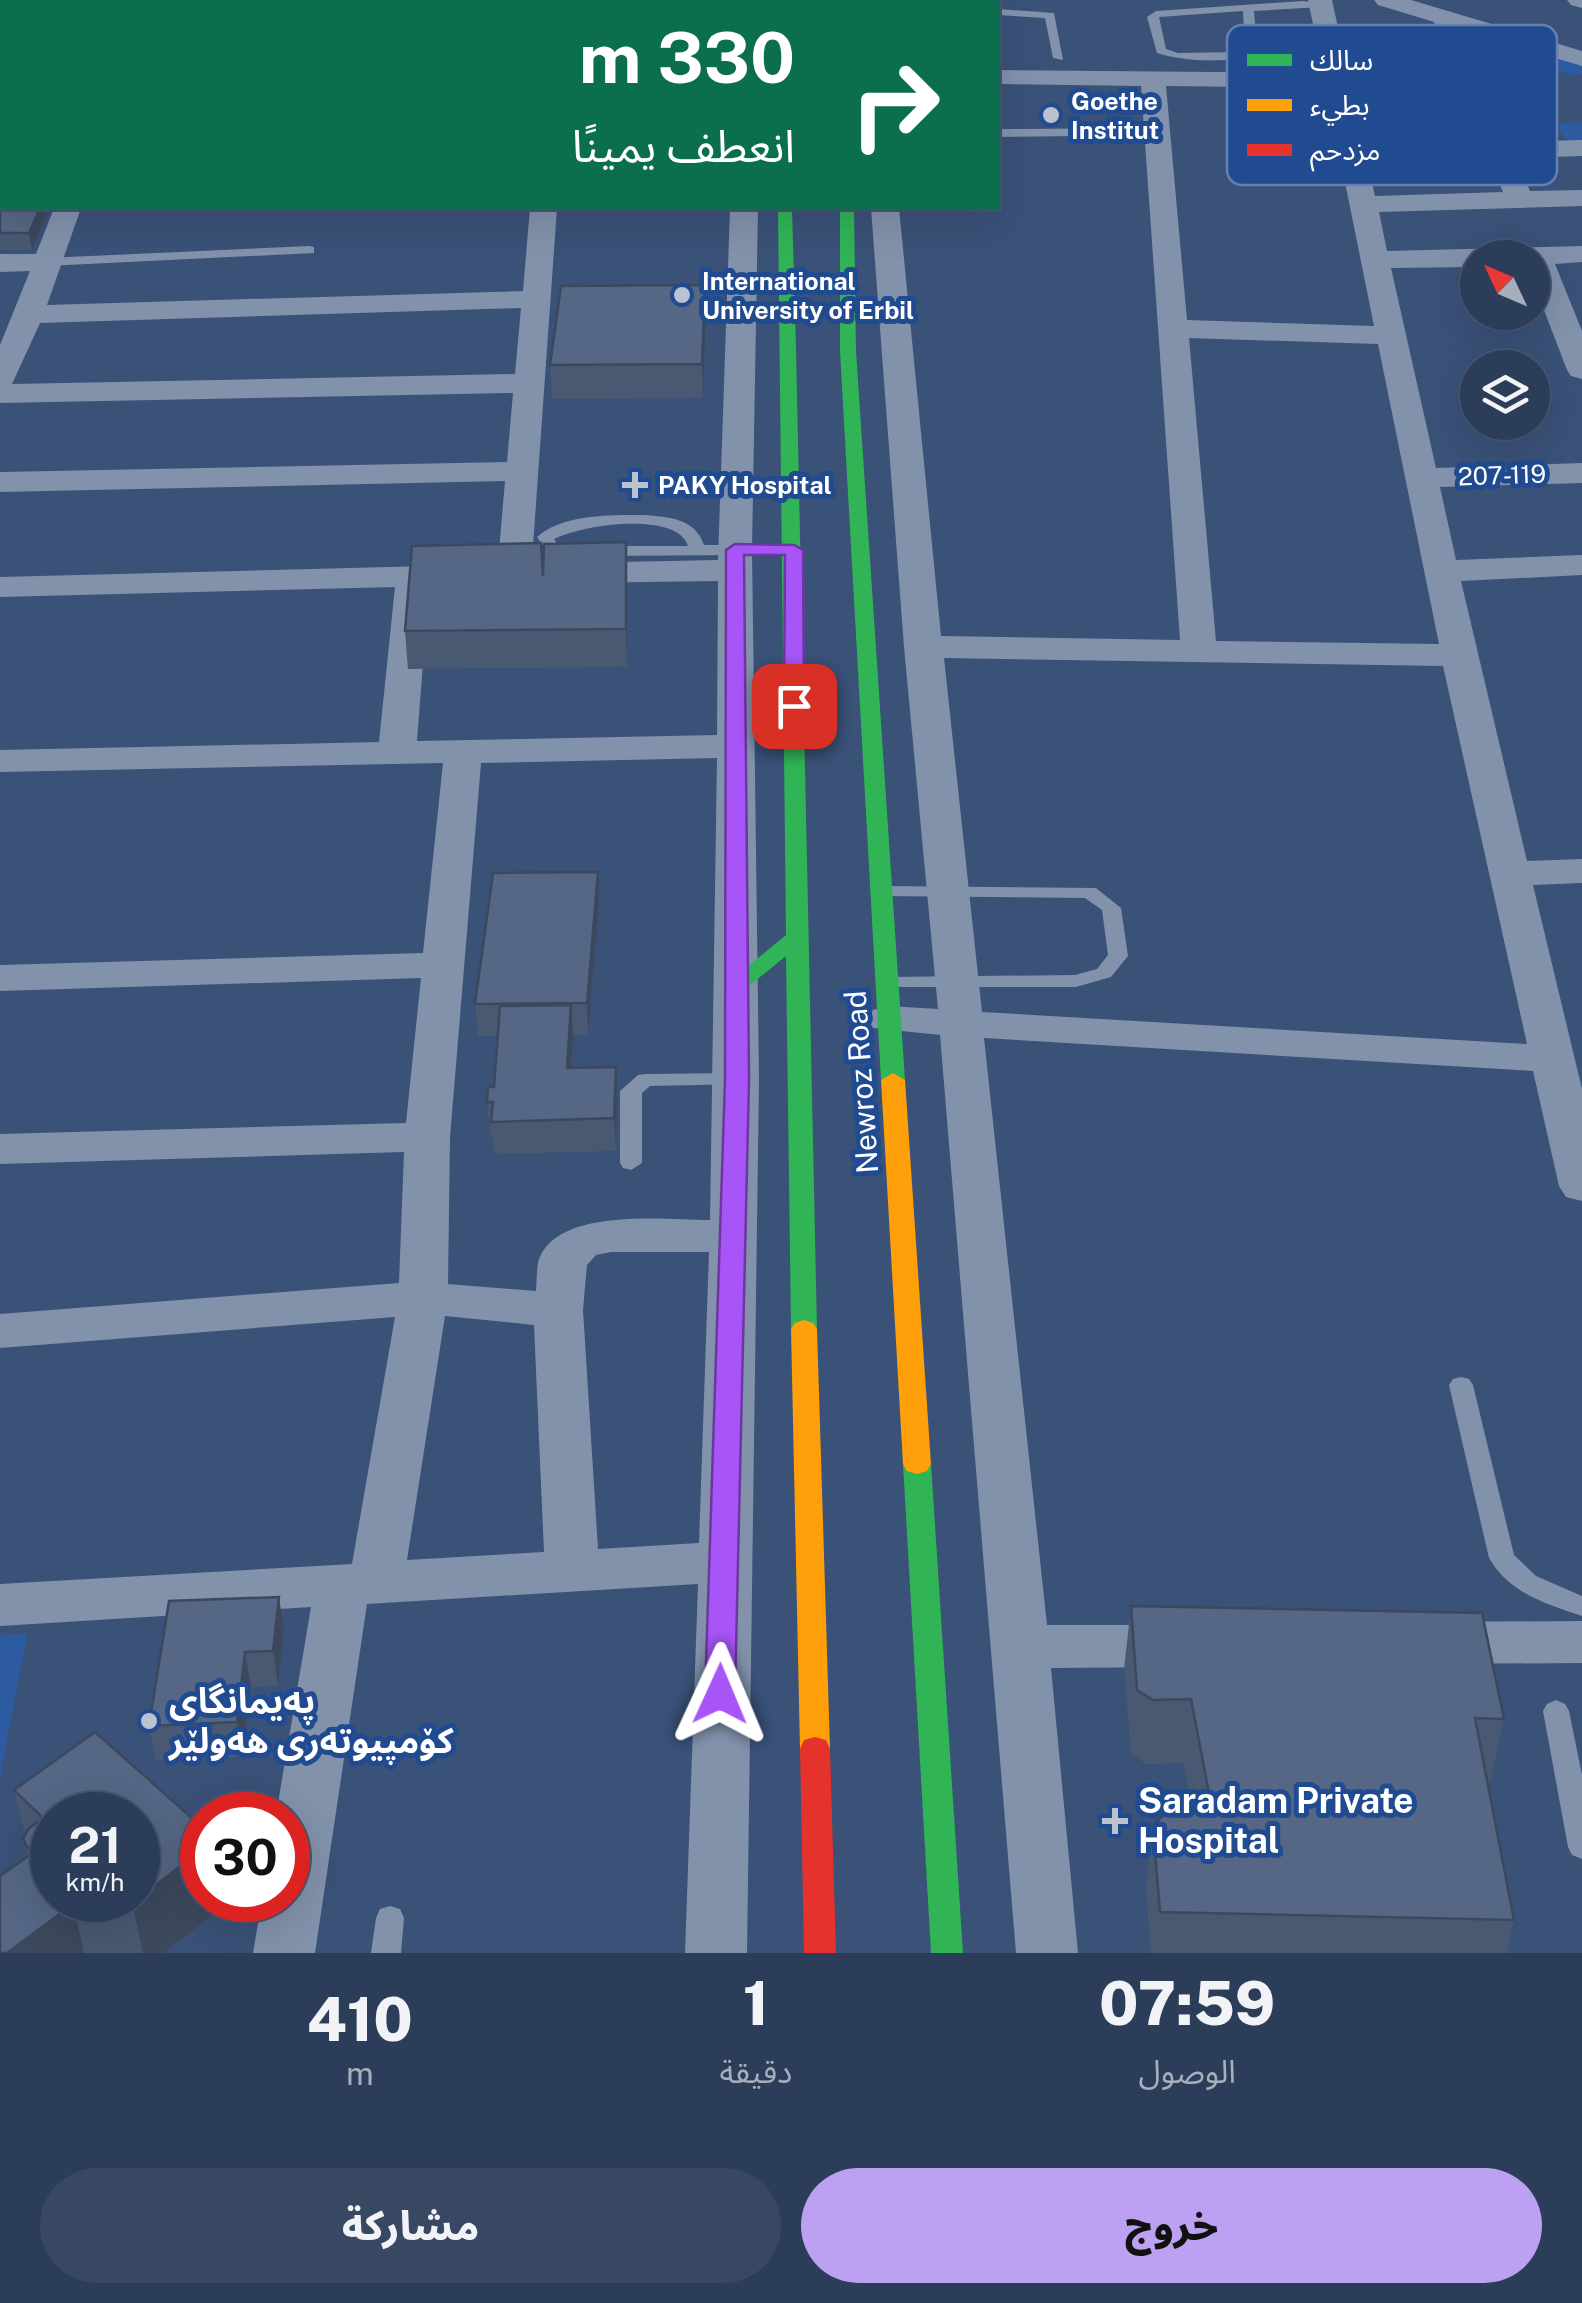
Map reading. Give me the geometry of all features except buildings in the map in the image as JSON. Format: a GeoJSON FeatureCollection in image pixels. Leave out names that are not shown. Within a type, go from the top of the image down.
{"type":"FeatureCollection","features":[{"type":"Feature","properties":{"kind":"main road","name":"Newroz Road"},"geometry":{"type":"LineString","coordinates":[[785,210],[818,361],[880,892],[948,1953]]}},
{"type":"Feature","properties":{"kind":"main road","name":"Newroz Road"},"geometry":{"type":"LineString","coordinates":[[820,1953],[794,939],[794,550],[818,361],[849,296],[846,210]]}},
{"type":"Feature","properties":{"kind":"main road"},"geometry":{"type":"LineString","coordinates":[[849,296],[891,279]]}},
{"type":"Feature","properties":{"kind":"main road"},"geometry":{"type":"LineString","coordinates":[[736,984],[794,939]]}},
{"type":"Feature","properties":{"kind":"street"},"geometry":{"type":"LineString","coordinates":[[1386,0],[1468,25]]}},
{"type":"Feature","properties":{"kind":"street"},"geometry":{"type":"LineString","coordinates":[[1444,18],[1447,25]]}},
{"type":"Feature","properties":{"kind":"street"},"geometry":{"type":"LineString","coordinates":[[1557,52],[1582,59]]}},
{"type":"Feature","properties":{"kind":"street"},"geometry":{"type":"LineString","coordinates":[[1000,77],[1227,81]]}},
{"type":"Feature","properties":{"kind":"street"},"geometry":{"type":"LineString","coordinates":[[1153,80],[1199,650]]}},
{"type":"Feature","properties":{"kind":"street"},"geometry":{"type":"LineString","coordinates":[[1557,149],[1582,148]]}},
{"type":"Feature","properties":{"kind":"street"},"geometry":{"type":"LineString","coordinates":[[1360,185],[1510,874],[1562,1010],[1553,1059],[1582,1186]]}},
{"type":"Feature","properties":{"kind":"street"},"geometry":{"type":"LineString","coordinates":[[1515,185],[1520,200]]}},
{"type":"Feature","properties":{"kind":"street"},"geometry":{"type":"LineString","coordinates":[[1364,204],[1582,198]]}},
{"type":"Feature","properties":{"kind":"street"},"geometry":{"type":"LineString","coordinates":[[0,379],[67,210]]}},
{"type":"Feature","properties":{"kind":"street"},"geometry":{"type":"LineString","coordinates":[[514,574],[526,470],[528,383],[544,210]]}},
{"type":"Feature","properties":{"kind":"street"},"geometry":{"type":"LineString","coordinates":[[716,1953],[737,1079],[736,746],[722,556],[744,210]]}},
{"type":"Feature","properties":{"kind":"street"},"geometry":{"type":"LineString","coordinates":[[885,210],[922,646],[1024,1647],[1047,1953]]}},
{"type":"Feature","properties":{"kind":"street"},"geometry":{"type":"LineString","coordinates":[[1550,255],[1582,254]]}},
{"type":"Feature","properties":{"kind":"street"},"geometry":{"type":"LineString","coordinates":[[1376,260],[1460,258]]}},
{"type":"Feature","properties":{"kind":"street"},"geometry":{"type":"LineString","coordinates":[[0,263],[46,262]]}},
{"type":"Feature","properties":{"kind":"street"},"geometry":{"type":"LineString","coordinates":[[1550,287],[1582,370]]}},
{"type":"Feature","properties":{"kind":"street"},"geometry":{"type":"LineString","coordinates":[[29,314],[537,299]]}},
{"type":"Feature","properties":{"kind":"street"},"geometry":{"type":"LineString","coordinates":[[1175,329],[1392,336]]}},
{"type":"Feature","properties":{"kind":"street"},"geometry":{"type":"LineString","coordinates":[[0,394],[528,383]]}},
{"type":"Feature","properties":{"kind":"street"},"geometry":{"type":"LineString","coordinates":[[0,482],[526,470]]}},
{"type":"Feature","properties":{"kind":"street","name":"207-119"},"geometry":{"type":"LineString","coordinates":[[1422,478],[1582,473]]}},
{"type":"Feature","properties":{"kind":"street"},"geometry":{"type":"LineString","coordinates":[[0,587],[514,574],[794,550]]}},
{"type":"Feature","properties":{"kind":"street"},"geometry":{"type":"LineString","coordinates":[[1442,571],[1582,565]]}},
{"type":"Feature","properties":{"kind":"street"},"geometry":{"type":"LineString","coordinates":[[397,753],[413,576]]}},
{"type":"Feature","properties":{"kind":"street"},"geometry":{"type":"LineString","coordinates":[[922,646],[1460,655]]}},
{"type":"Feature","properties":{"kind":"street"},"geometry":{"type":"LineString","coordinates":[[0,761],[736,746]]}},
{"type":"Feature","properties":{"kind":"street"},"geometry":{"type":"LineString","coordinates":[[284,1953],[422,1298],[427,1137],[464,752]]}},
{"type":"Feature","properties":{"kind":"street"},"geometry":{"type":"LineString","coordinates":[[1510,874],[1582,871]]}},
{"type":"Feature","properties":{"kind":"street"},"geometry":{"type":"LineString","coordinates":[[0,978],[442,965]]}},
{"type":"Feature","properties":{"kind":"street"},"geometry":{"type":"LineString","coordinates":[[887,1001],[961,1003],[1553,1059]]}},
{"type":"Feature","properties":{"kind":"street"},"geometry":{"type":"LineString","coordinates":[[0,1149],[427,1137]]}},
{"type":"Feature","properties":{"kind":"street"},"geometry":{"type":"LineString","coordinates":[[572,1571],[558,1310],[563,1260],[581,1242],[611,1236],[731,1236]]}},
{"type":"Feature","properties":{"kind":"street"},"geometry":{"type":"LineString","coordinates":[[0,1331],[422,1298],[558,1310]]}},
{"type":"Feature","properties":{"kind":"street"},"geometry":{"type":"LineString","coordinates":[[0,1605],[725,1562]]}},
{"type":"Feature","properties":{"kind":"street"},"geometry":{"type":"LineString","coordinates":[[1382,1644],[1582,1642]]}},
{"type":"Feature","properties":{"kind":"street"},"geometry":{"type":"LineString","coordinates":[[1024,1647],[1243,1645]]}},
{"type":"Feature","properties":{"kind":"lane"},"geometry":{"type":"LineString","coordinates":[[1227,55],[1176,56],[1161,50],[1153,17],[1321,2]]}},
{"type":"Feature","properties":{"kind":"lane"},"geometry":{"type":"LineString","coordinates":[[1248,8],[1249,25]]}},
{"type":"Feature","properties":{"kind":"lane"},"geometry":{"type":"LineString","coordinates":[[1000,12],[1050,15],[1059,58]]}},
{"type":"Feature","properties":{"kind":"lane"},"geometry":{"type":"LineString","coordinates":[[1000,132],[1158,132]]}},
{"type":"Feature","properties":{"kind":"lane"},"geometry":{"type":"LineString","coordinates":[[46,262],[310,250]]}},
{"type":"Feature","properties":{"kind":"lane"},"geometry":{"type":"LineString","coordinates":[[665,521],[688,527],[722,556],[564,552],[553,548],[545,537],[565,526],[585,522],[665,521]]}},
{"type":"Feature","properties":{"kind":"lane"},"geometry":{"type":"LineString","coordinates":[[880,892],[1088,892],[1111,908],[1118,956],[1104,973],[961,1003]]}},
{"type":"Feature","properties":{"kind":"lane"},"geometry":{"type":"LineString","coordinates":[[631,1163],[631,1092],[636,1085],[645,1080],[737,1079]]}},
{"type":"Feature","properties":{"kind":"lane"},"geometry":{"type":"LineString","coordinates":[[1461,1385],[1502,1558],[1511,1573],[1540,1592],[1582,1606]]}},
{"type":"Feature","properties":{"kind":"lane"},"geometry":{"type":"LineString","coordinates":[[1556,1711],[1579,1814],[1582,1847]]}},
{"type":"Feature","properties":{"kind":"lane"},"geometry":{"type":"LineString","coordinates":[[386,1953],[390,1918]]}},
{"type":"Feature","properties":{"kind":"shaded area"},"geometry":{"type":"Polygon","coordinates":[[[1557,58],[1582,65],[1582,73],[1575,76],[1557,71],[1557,58]]]}},
{"type":"Feature","properties":{"kind":"shaded area"},"geometry":{"type":"Polygon","coordinates":[[[1557,123],[1582,123],[1582,141],[1567,141],[1557,123]]]}},
{"type":"Feature","properties":{"kind":"shaded area"},"geometry":{"type":"Polygon","coordinates":[[[27,1634],[0,1778],[0,1635],[27,1634]]]}},
{"type":"Feature","properties":{"kind":"traffic: fast"},"geometry":{"type":"LineString","coordinates":[[785,210],[804,1329]]}},
{"type":"Feature","properties":{"kind":"traffic: fast"},"geometry":{"type":"LineString","coordinates":[[847,210],[848,351],[893,1080]]}},
{"type":"Feature","properties":{"kind":"traffic: fast"},"geometry":{"type":"LineString","coordinates":[[736,985],[794,939]]}},
{"type":"Feature","properties":{"kind":"traffic: fast"},"geometry":{"type":"LineString","coordinates":[[917,1464],[947,1953]]}},
{"type":"Feature","properties":{"kind":"traffic: slow"},"geometry":{"type":"LineString","coordinates":[[893,1080],[917,1464]]}},
{"type":"Feature","properties":{"kind":"traffic: slow"},"geometry":{"type":"LineString","coordinates":[[804,1329],[815,1749]]}},
{"type":"Feature","properties":{"kind":"traffic: jam"},"geometry":{"type":"LineString","coordinates":[[815,1749],[820,1953]]}},
{"type":"Feature","properties":{"kind":"place","name":"Goethe Institut"},"geometry":{"type":"Point","coordinates":[1051,115]}},
{"type":"Feature","properties":{"kind":"place","name":"International University of Erbil"},"geometry":{"type":"Point","coordinates":[682,295]}},
{"type":"Feature","properties":{"kind":"place","name":"PAKY Hospital"},"geometry":{"type":"Point","coordinates":[635,485]}},
{"type":"Feature","properties":{"kind":"place","name":"پەیمانگای کۆمپیوتەری هەولێر"},"geometry":{"type":"Point","coordinates":[149,1721]}},
{"type":"Feature","properties":{"kind":"place","name":"Saradam Private Hospital"},"geometry":{"type":"Point","coordinates":[1115,1821]}},
{"type":"Feature","properties":{"kind":"route"},"geometry":{"type":"LineString","coordinates":[[720,1694],[737,1079],[735,550],[794,550],[794,706]]}}]}
